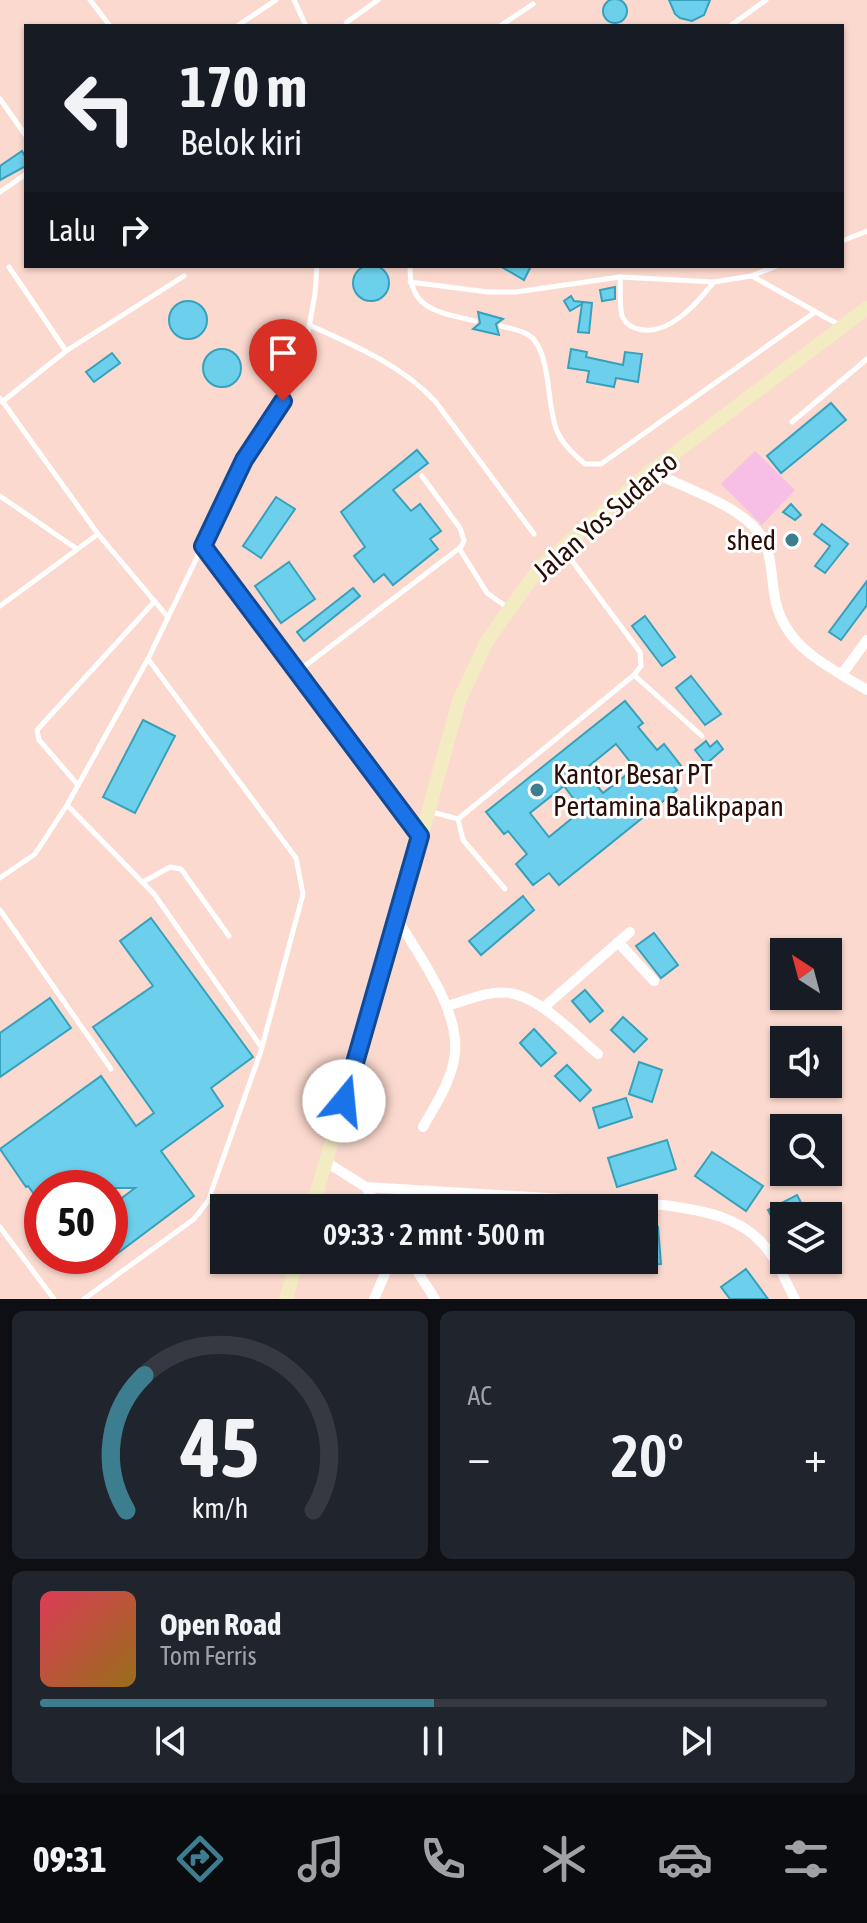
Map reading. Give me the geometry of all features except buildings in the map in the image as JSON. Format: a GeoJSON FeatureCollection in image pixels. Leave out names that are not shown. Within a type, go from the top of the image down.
{"type":"FeatureCollection","features":[{"type":"Feature","properties":{"kind":"main road","name":"Jalan Yos Sudarso"},"geometry":{"type":"LineString","coordinates":[[316,1194],[459,701],[487,641],[540,567],[651,471],[867,308]]}},
{"type":"Feature","properties":{"kind":"main road"},"geometry":{"type":"LineString","coordinates":[[286,1299],[293,1274]]}},
{"type":"Feature","properties":{"kind":"street"},"geometry":{"type":"LineString","coordinates":[[651,471],[717,503],[755,527],[766,545],[777,605],[785,625],[801,648],[867,690]]}},
{"type":"Feature","properties":{"kind":"street"},"geometry":{"type":"LineString","coordinates":[[842,674],[867,640]]}},
{"type":"Feature","properties":{"kind":"street"},"geometry":{"type":"LineString","coordinates":[[398,920],[447,1006],[453,1030],[455,1051],[442,1092],[423,1127]]}},
{"type":"Feature","properties":{"kind":"street"},"geometry":{"type":"LineString","coordinates":[[543,1008],[630,932]]}},
{"type":"Feature","properties":{"kind":"street"},"geometry":{"type":"LineString","coordinates":[[618,942],[654,981]]}},
{"type":"Feature","properties":{"kind":"street"},"geometry":{"type":"LineString","coordinates":[[447,1006],[490,993],[511,993],[543,1008],[598,1054]]}},
{"type":"Feature","properties":{"kind":"street"},"geometry":{"type":"LineString","coordinates":[[326,1162],[366,1187],[370,1194]]}},
{"type":"Feature","properties":{"kind":"street"},"geometry":{"type":"LineString","coordinates":[[366,1187],[663,1205],[708,1211],[748,1230],[763,1243],[795,1299]]}},
{"type":"Feature","properties":{"kind":"street"},"geometry":{"type":"LineString","coordinates":[[374,1299],[385,1274]]}},
{"type":"Feature","properties":{"kind":"street"},"geometry":{"type":"LineString","coordinates":[[419,1274],[435,1299]]}},
{"type":"Feature","properties":{"kind":"lane"},"geometry":{"type":"LineString","coordinates":[[90,0],[108,24]]}},
{"type":"Feature","properties":{"kind":"lane"},"geometry":{"type":"LineString","coordinates":[[240,24],[276,0]]}},
{"type":"Feature","properties":{"kind":"lane"},"geometry":{"type":"LineString","coordinates":[[294,0],[305,24]]}},
{"type":"Feature","properties":{"kind":"lane"},"geometry":{"type":"LineString","coordinates":[[346,24],[378,0]]}},
{"type":"Feature","properties":{"kind":"lane"},"geometry":{"type":"LineString","coordinates":[[733,24],[766,0]]}},
{"type":"Feature","properties":{"kind":"lane"},"geometry":{"type":"LineString","coordinates":[[503,24],[533,4]]}},
{"type":"Feature","properties":{"kind":"lane"},"geometry":{"type":"LineString","coordinates":[[0,99],[24,133]]}},
{"type":"Feature","properties":{"kind":"lane"},"geometry":{"type":"LineString","coordinates":[[0,192],[24,175]]}},
{"type":"Feature","properties":{"kind":"lane"},"geometry":{"type":"LineString","coordinates":[[844,240],[867,231]]}},
{"type":"Feature","properties":{"kind":"lane"},"geometry":{"type":"LineString","coordinates":[[9,267],[66,351]]}},
{"type":"Feature","properties":{"kind":"lane"},"geometry":{"type":"LineString","coordinates":[[0,878],[35,854],[67,805],[148,659],[244,460],[296,380],[309,325],[317,268]]}},
{"type":"Feature","properties":{"kind":"lane"},"geometry":{"type":"LineString","coordinates":[[410,268],[410,282],[418,299],[433,310],[475,321]]}},
{"type":"Feature","properties":{"kind":"lane"},"geometry":{"type":"LineString","coordinates":[[410,282],[488,292],[516,292],[620,277],[714,282],[751,276],[772,268]]}},
{"type":"Feature","properties":{"kind":"lane"},"geometry":{"type":"LineString","coordinates":[[167,616],[98,534],[1,400],[66,351],[184,276]]}},
{"type":"Feature","properties":{"kind":"lane"},"geometry":{"type":"LineString","coordinates":[[751,276],[842,327]]}},
{"type":"Feature","properties":{"kind":"lane"},"geometry":{"type":"LineString","coordinates":[[620,277],[623,316],[629,326],[642,331],[663,327],[679,318],[700,300],[714,282]]}},
{"type":"Feature","properties":{"kind":"lane"},"geometry":{"type":"LineString","coordinates":[[501,326],[524,333],[534,340],[541,356],[557,431],[568,448],[585,464],[601,464],[815,312]]}},
{"type":"Feature","properties":{"kind":"lane"},"geometry":{"type":"LineString","coordinates":[[309,325],[357,347],[420,386],[435,401],[534,534]]}},
{"type":"Feature","properties":{"kind":"lane"},"geometry":{"type":"LineString","coordinates":[[792,422],[867,359]]}},
{"type":"Feature","properties":{"kind":"lane"},"geometry":{"type":"LineString","coordinates":[[297,672],[459,548],[464,541],[460,528],[422,476]]}},
{"type":"Feature","properties":{"kind":"lane"},"geometry":{"type":"LineString","coordinates":[[0,496],[77,549]]}},
{"type":"Feature","properties":{"kind":"lane"},"geometry":{"type":"LineString","coordinates":[[0,606],[98,534]]}},
{"type":"Feature","properties":{"kind":"lane"},"geometry":{"type":"LineString","coordinates":[[203,546],[420,836]]}},
{"type":"Feature","properties":{"kind":"lane"},"geometry":{"type":"LineString","coordinates":[[459,548],[489,596],[509,608]]}},
{"type":"Feature","properties":{"kind":"lane"},"geometry":{"type":"LineString","coordinates":[[458,819],[634,675],[641,666],[640,652],[563,549]]}},
{"type":"Feature","properties":{"kind":"lane"},"geometry":{"type":"LineString","coordinates":[[78,785],[39,740],[37,730],[155,601]]}},
{"type":"Feature","properties":{"kind":"lane"},"geometry":{"type":"LineString","coordinates":[[84,1299],[194,1219],[208,1201],[262,1048],[303,894],[296,858],[148,659]]}},
{"type":"Feature","properties":{"kind":"lane"},"geometry":{"type":"LineString","coordinates":[[634,675],[702,736]]}},
{"type":"Feature","properties":{"kind":"lane"},"geometry":{"type":"LineString","coordinates":[[67,805],[143,882],[262,1048]]}},
{"type":"Feature","properties":{"kind":"lane"},"geometry":{"type":"LineString","coordinates":[[428,811],[458,819]]}},
{"type":"Feature","properties":{"kind":"lane"},"geometry":{"type":"LineString","coordinates":[[458,819],[463,840],[505,889]]}},
{"type":"Feature","properties":{"kind":"lane"},"geometry":{"type":"LineString","coordinates":[[143,882],[170,867],[181,869],[229,936]]}},
{"type":"Feature","properties":{"kind":"lane"},"geometry":{"type":"LineString","coordinates":[[0,910],[111,1069]]}},
{"type":"Feature","properties":{"kind":"lane"},"geometry":{"type":"LineString","coordinates":[[0,1227],[54,1299]]}},
{"type":"Feature","properties":{"kind":"shaded area"},"geometry":{"type":"Polygon","coordinates":[[[755,451],[795,490],[762,525],[721,484],[755,451]]]}},
{"type":"Feature","properties":{"kind":"place","name":"shed"},"geometry":{"type":"Point","coordinates":[792,540]}},
{"type":"Feature","properties":{"kind":"place","name":"Kantor Besar PT Pertamina Balikpapan"},"geometry":{"type":"Point","coordinates":[537,790]}},
{"type":"Feature","properties":{"kind":"route"},"geometry":{"type":"LineString","coordinates":[[283,401],[244,460],[203,546],[420,836],[344,1101]]}}]}
